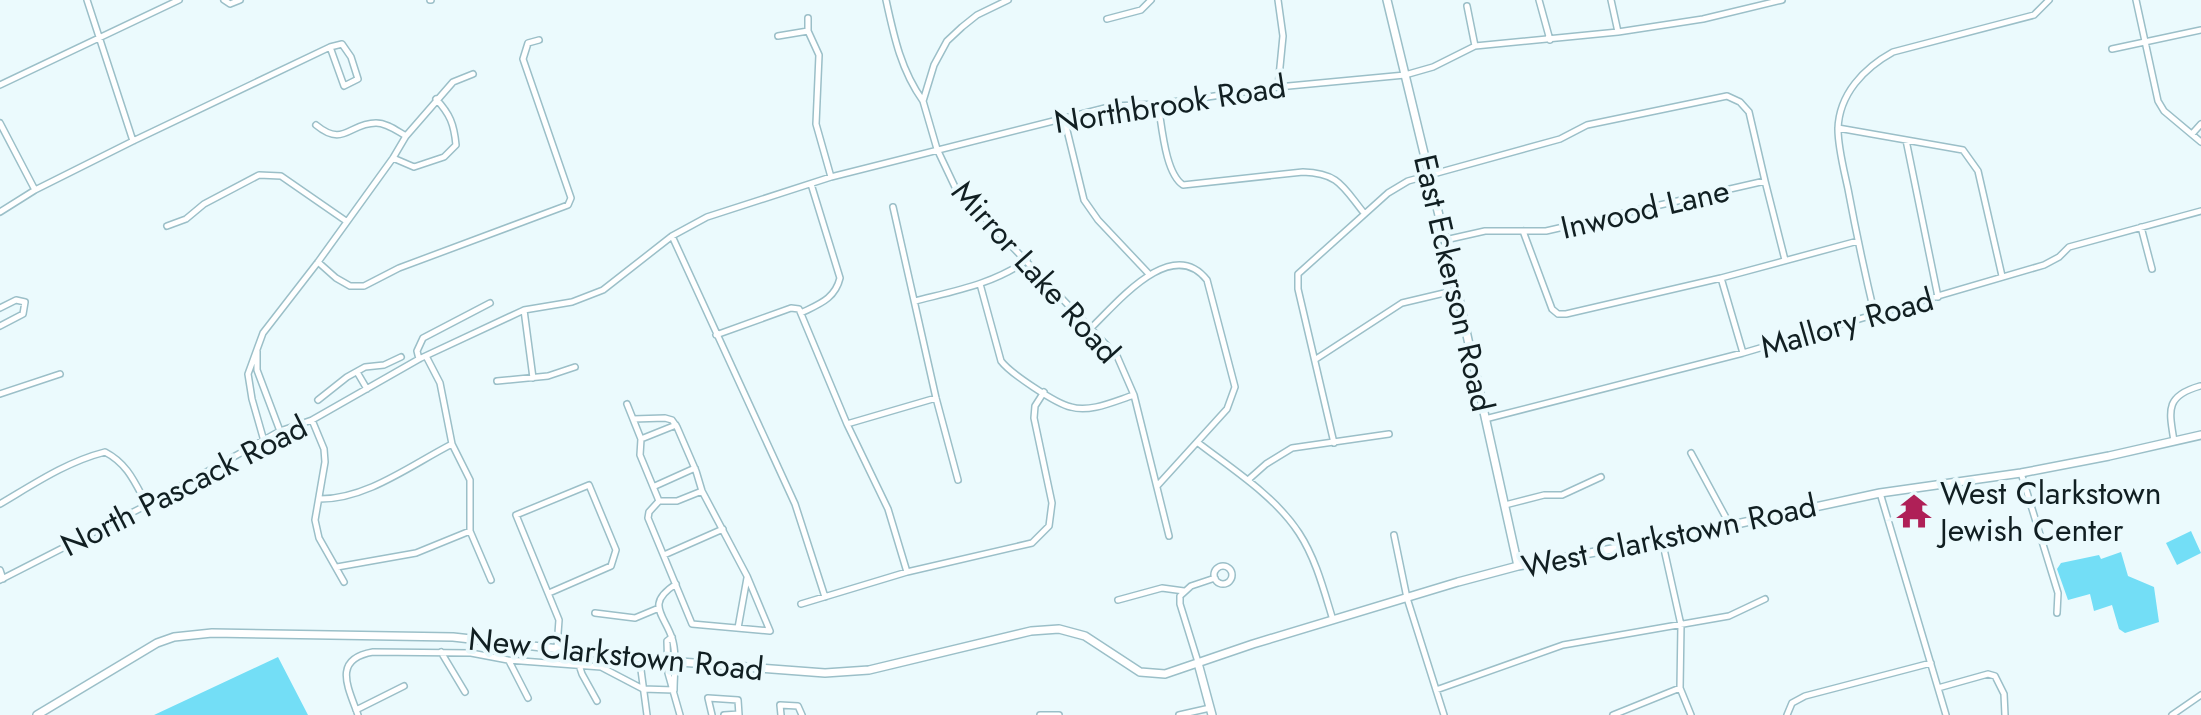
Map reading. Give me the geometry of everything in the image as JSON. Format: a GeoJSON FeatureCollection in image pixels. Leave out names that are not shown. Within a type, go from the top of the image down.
{"type":"FeatureCollection","features":[{"type":"Feature","properties":{"kind":"street"},"geometry":{"type":"LineString","coordinates":[[87,0],[133,141]]}},
{"type":"Feature","properties":{"kind":"street"},"geometry":{"type":"LineString","coordinates":[[0,85],[179,0]]}},
{"type":"Feature","properties":{"kind":"street"},"geometry":{"type":"LineString","coordinates":[[224,0],[230,4],[240,0]]}},
{"type":"Feature","properties":{"kind":"street"},"geometry":{"type":"LineString","coordinates":[[886,0],[896,47],[910,82],[923,101],[937,149]]}},
{"type":"Feature","properties":{"kind":"street"},"geometry":{"type":"LineString","coordinates":[[923,101],[934,65],[947,41],[977,15],[1008,0]]}},
{"type":"Feature","properties":{"kind":"street"},"geometry":{"type":"LineString","coordinates":[[1107,19],[1141,10],[1151,0]]}},
{"type":"Feature","properties":{"kind":"street"},"geometry":{"type":"LineString","coordinates":[[1278,0],[1283,36],[1278,87]]}},
{"type":"Feature","properties":{"kind":"street","name":"East Eckerson Road"},"geometry":{"type":"LineString","coordinates":[[1387,0],[1457,290],[1518,566]]}},
{"type":"Feature","properties":{"kind":"street"},"geometry":{"type":"LineString","coordinates":[[1539,0],[1550,40]]}},
{"type":"Feature","properties":{"kind":"street"},"geometry":{"type":"LineString","coordinates":[[1611,0],[1618,32]]}},
{"type":"Feature","properties":{"kind":"street"},"geometry":{"type":"LineString","coordinates":[[1467,6],[1475,46],[1618,32],[1703,19],[1782,0]]}},
{"type":"Feature","properties":{"kind":"street"},"geometry":{"type":"LineString","coordinates":[[1875,316],[1838,128],[1844,103],[1855,81],[1875,62],[1893,52],[2034,15],[2049,0]]}},
{"type":"Feature","properties":{"kind":"street"},"geometry":{"type":"LineString","coordinates":[[2136,0],[2158,101],[2164,111],[2201,142]]}},
{"type":"Feature","properties":{"kind":"street"},"geometry":{"type":"LineString","coordinates":[[808,18],[808,31],[819,55],[816,124],[831,177]]}},
{"type":"Feature","properties":{"kind":"street"},"geometry":{"type":"LineString","coordinates":[[2112,49],[2201,30]]}},
{"type":"Feature","properties":{"kind":"street"},"geometry":{"type":"LineString","coordinates":[[778,36],[808,31]]}},
{"type":"Feature","properties":{"kind":"street"},"geometry":{"type":"LineString","coordinates":[[318,262],[350,286],[364,286],[399,268],[568,205],[571,198],[523,59],[528,43],[539,40]]}},
{"type":"Feature","properties":{"kind":"street"},"geometry":{"type":"LineString","coordinates":[[0,212],[35,190],[133,141],[330,47],[342,44],[351,57],[358,79],[344,86],[330,47]]}},
{"type":"Feature","properties":{"kind":"street","name":"Northbrook Road"},"geometry":{"type":"LineString","coordinates":[[937,149],[1113,106],[1158,104],[1278,87],[1405,75],[1433,67],[1475,46]]}},
{"type":"Feature","properties":{"kind":"street"},"geometry":{"type":"LineString","coordinates":[[264,441],[248,374],[263,333],[436,99],[453,82],[473,74]]}},
{"type":"Feature","properties":{"kind":"street"},"geometry":{"type":"LineString","coordinates":[[1334,443],[1298,289],[1298,274],[1399,185],[1560,139],[1587,125],[1727,96],[1740,102],[1749,112],[1765,181]]}},
{"type":"Feature","properties":{"kind":"street"},"geometry":{"type":"LineString","coordinates":[[393,158],[414,167],[444,157],[456,145],[450,114],[436,99]]}},
{"type":"Feature","properties":{"kind":"street"},"geometry":{"type":"LineString","coordinates":[[1158,104],[1171,168],[1175,180],[1183,185],[1322,172],[1336,179],[1364,213]]}},
{"type":"Feature","properties":{"kind":"street"},"geometry":{"type":"LineString","coordinates":[[1064,118],[1084,200],[1098,220],[1148,273]]}},
{"type":"Feature","properties":{"kind":"street"},"geometry":{"type":"LineString","coordinates":[[316,125],[326,134],[335,136],[374,122],[406,136]]}},
{"type":"Feature","properties":{"kind":"street"},"geometry":{"type":"LineString","coordinates":[[2192,134],[2201,124]]}},
{"type":"Feature","properties":{"kind":"street"},"geometry":{"type":"LineString","coordinates":[[1,127],[35,190]]}},
{"type":"Feature","properties":{"kind":"street"},"geometry":{"type":"LineString","coordinates":[[1838,128],[1963,150],[1978,171],[2002,276]]}},
{"type":"Feature","properties":{"kind":"street"},"geometry":{"type":"LineString","coordinates":[[1906,140],[1938,297]]}},
{"type":"Feature","properties":{"kind":"street","name":"North Pascack Road"},"geometry":{"type":"LineString","coordinates":[[2,580],[280,431],[312,420],[419,359],[524,310],[572,302],[603,290],[672,236],[707,217],[831,177],[937,149]]}},
{"type":"Feature","properties":{"kind":"street","name":"Mirror Lake Road"},"geometry":{"type":"LineString","coordinates":[[937,149],[955,187],[1117,356],[1134,395],[1169,536]]}},
{"type":"Feature","properties":{"kind":"street"},"geometry":{"type":"LineString","coordinates":[[167,226],[186,219],[245,179],[259,175],[281,176],[346,221]]}},
{"type":"Feature","properties":{"kind":"street","name":"Inwood Lane"},"geometry":{"type":"LineString","coordinates":[[1444,241],[1485,231],[1546,231],[1765,181],[1785,260]]}},
{"type":"Feature","properties":{"kind":"street"},"geometry":{"type":"LineString","coordinates":[[801,313],[828,299],[837,289],[840,278],[811,184]]}},
{"type":"Feature","properties":{"kind":"street"},"geometry":{"type":"LineString","coordinates":[[893,207],[936,398],[958,480]]}},
{"type":"Feature","properties":{"kind":"street","name":"Mallory Road"},"geometry":{"type":"LineString","coordinates":[[1485,419],[1875,316],[2044,265],[2069,247],[2201,211]]}},
{"type":"Feature","properties":{"kind":"street"},"geometry":{"type":"LineString","coordinates":[[2141,227],[2152,269]]}},
{"type":"Feature","properties":{"kind":"street"},"geometry":{"type":"LineString","coordinates":[[1523,231],[1552,309],[1558,314],[1721,278],[1858,241]]}},
{"type":"Feature","properties":{"kind":"street"},"geometry":{"type":"LineString","coordinates":[[672,236],[795,504],[825,597]]}},
{"type":"Feature","properties":{"kind":"street"},"geometry":{"type":"LineString","coordinates":[[915,301],[1007,275],[1027,260]]}},
{"type":"Feature","properties":{"kind":"street"},"geometry":{"type":"LineString","coordinates":[[1091,328],[1148,273],[1173,266],[1191,266],[1207,280],[1235,387],[1227,409],[1157,486]]}},
{"type":"Feature","properties":{"kind":"street"},"geometry":{"type":"LineString","coordinates":[[1721,278],[1743,353]]}},
{"type":"Feature","properties":{"kind":"street"},"geometry":{"type":"LineString","coordinates":[[980,284],[1001,361],[1008,371],[1070,407],[1092,408],[1134,395]]}},
{"type":"Feature","properties":{"kind":"street"},"geometry":{"type":"LineString","coordinates":[[1316,359],[1402,303],[1457,290]]}},
{"type":"Feature","properties":{"kind":"street"},"geometry":{"type":"LineString","coordinates":[[0,308],[16,300],[25,302],[23,314],[0,326]]}},
{"type":"Feature","properties":{"kind":"street"},"geometry":{"type":"LineString","coordinates":[[419,359],[417,351],[423,338],[490,303]]}},
{"type":"Feature","properties":{"kind":"street"},"geometry":{"type":"LineString","coordinates":[[716,335],[791,308],[799,309],[847,424],[888,509],[907,572]]}},
{"type":"Feature","properties":{"kind":"street"},"geometry":{"type":"LineString","coordinates":[[524,310],[533,378]]}},
{"type":"Feature","properties":{"kind":"street"},"geometry":{"type":"LineString","coordinates":[[257,346],[257,370],[280,431]]}},
{"type":"Feature","properties":{"kind":"street"},"geometry":{"type":"LineString","coordinates":[[426,356],[440,383],[452,444],[470,480],[470,531],[491,580]]}},
{"type":"Feature","properties":{"kind":"street","name":"North Pascack Road"},"geometry":{"type":"LineString","coordinates":[[318,400],[365,367],[384,365],[401,357]]}},
{"type":"Feature","properties":{"kind":"street"},"geometry":{"type":"LineString","coordinates":[[497,381],[548,376],[575,367]]}},
{"type":"Feature","properties":{"kind":"street"},"geometry":{"type":"LineString","coordinates":[[357,372],[367,389]]}},
{"type":"Feature","properties":{"kind":"street"},"geometry":{"type":"LineString","coordinates":[[0,394],[60,374]]}},
{"type":"Feature","properties":{"kind":"street"},"geometry":{"type":"LineString","coordinates":[[2174,441],[2171,406],[2180,393],[2200,386]]}},
{"type":"Feature","properties":{"kind":"street"},"geometry":{"type":"LineString","coordinates":[[801,604],[907,572],[1032,543],[1049,526],[1052,503],[1034,418],[1035,406],[1044,392]]}},
{"type":"Feature","properties":{"kind":"street"},"geometry":{"type":"LineString","coordinates":[[847,424],[936,398]]}},
{"type":"Feature","properties":{"kind":"street"},"geometry":{"type":"LineString","coordinates":[[627,404],[641,439],[640,455],[659,501]]}},
{"type":"Feature","properties":{"kind":"street"},"geometry":{"type":"LineString","coordinates":[[633,419],[665,418],[676,425],[702,491],[747,576],[770,631],[692,624],[648,518],[649,512],[659,501],[677,501],[702,491]]}},
{"type":"Feature","properties":{"kind":"street"},"geometry":{"type":"LineString","coordinates":[[312,420],[324,449],[325,462],[315,520],[319,538],[344,582]]}},
{"type":"Feature","properties":{"kind":"street"},"geometry":{"type":"LineString","coordinates":[[641,439],[676,425]]}},
{"type":"Feature","properties":{"kind":"street"},"geometry":{"type":"LineString","coordinates":[[1248,480],[1292,448],[1389,434]]}},
{"type":"Feature","properties":{"kind":"street","name":"West Clarkstown Road"},"geometry":{"type":"LineString","coordinates":[[1198,663],[1518,566],[1662,540],[1880,493],[2021,473],[2201,435]]}},
{"type":"Feature","properties":{"kind":"street"},"geometry":{"type":"LineString","coordinates":[[1197,442],[1248,480],[1299,532],[1315,564],[1333,620]]}},
{"type":"Feature","properties":{"kind":"street"},"geometry":{"type":"LineString","coordinates":[[320,499],[342,499],[365,490],[452,444]]}},
{"type":"Feature","properties":{"kind":"street"},"geometry":{"type":"LineString","coordinates":[[0,504],[57,470],[84,457],[105,452],[119,459],[128,470],[147,505]]}},
{"type":"Feature","properties":{"kind":"street"},"geometry":{"type":"LineString","coordinates":[[1691,453],[1730,525]]}},
{"type":"Feature","properties":{"kind":"street"},"geometry":{"type":"LineString","coordinates":[[655,486],[695,468]]}},
{"type":"Feature","properties":{"kind":"street"},"geometry":{"type":"LineString","coordinates":[[2021,473],[2058,593],[2057,613]]}},
{"type":"Feature","properties":{"kind":"street"},"geometry":{"type":"LineString","coordinates":[[1505,505],[1544,495],[1562,495],[1601,477]]}},
{"type":"Feature","properties":{"kind":"street"},"geometry":{"type":"LineString","coordinates":[[549,593],[611,566],[616,550],[589,485],[516,515],[559,620],[557,647]]}},
{"type":"Feature","properties":{"kind":"street"},"geometry":{"type":"LineString","coordinates":[[1880,493],[1946,715]]}},
{"type":"Feature","properties":{"kind":"street"},"geometry":{"type":"LineString","coordinates":[[664,555],[723,529]]}},
{"type":"Feature","properties":{"kind":"street"},"geometry":{"type":"LineString","coordinates":[[337,567],[397,558],[470,531]]}},
{"type":"Feature","properties":{"kind":"street"},"geometry":{"type":"LineString","coordinates":[[1394,535],[1407,598],[1444,715]]}},
{"type":"Feature","properties":{"kind":"street"},"geometry":{"type":"LineString","coordinates":[[1662,540],[1681,625],[1680,688],[1691,715]]}},
{"type":"Feature","properties":{"kind":"street"},"geometry":{"type":"LineString","coordinates":[[0,570],[2,580]]}},
{"type":"Feature","properties":{"kind":"street"},"geometry":{"type":"LineString","coordinates":[[738,628],[747,576]]}},
{"type":"Feature","properties":{"kind":"street"},"geometry":{"type":"LineString","coordinates":[[1179,715],[1211,712],[1180,596],[1184,591],[1215,578]]}},
{"type":"Feature","properties":{"kind":"street"},"geometry":{"type":"LineString","coordinates":[[676,584],[661,596],[659,608],[672,637],[670,661],[680,715]]}},
{"type":"Feature","properties":{"kind":"street"},"geometry":{"type":"LineString","coordinates":[[1118,600],[1162,588],[1184,591]]}},
{"type":"Feature","properties":{"kind":"street"},"geometry":{"type":"LineString","coordinates":[[1436,690],[1563,645],[1729,616],[1765,599]]}},
{"type":"Feature","properties":{"kind":"street"},"geometry":{"type":"LineString","coordinates":[[595,613],[635,618],[659,608]]}},
{"type":"Feature","properties":{"kind":"street","name":"New Clarkstown Road"},"geometry":{"type":"LineString","coordinates":[[37,715],[139,651],[174,637],[195,634],[430,636],[670,661],[796,672],[849,673],[1031,631],[1059,629],[1085,636],[1129,666],[1152,675],[1198,663]]}},
{"type":"Feature","properties":{"kind":"street"},"geometry":{"type":"LineString","coordinates":[[440,651],[465,692]]}},
{"type":"Feature","properties":{"kind":"street"},"geometry":{"type":"LineString","coordinates":[[404,686],[357,713],[346,680],[346,668],[351,659],[373,652],[471,653],[508,660],[601,667],[643,689],[674,690]]}},
{"type":"Feature","properties":{"kind":"street"},"geometry":{"type":"LineString","coordinates":[[508,660],[528,698]]}},
{"type":"Feature","properties":{"kind":"street"},"geometry":{"type":"LineString","coordinates":[[1787,715],[1792,703],[1805,696],[1931,663]]}},
{"type":"Feature","properties":{"kind":"street"},"geometry":{"type":"LineString","coordinates":[[579,665],[597,701]]}},
{"type":"Feature","properties":{"kind":"street"},"geometry":{"type":"LineString","coordinates":[[641,670],[647,715]]}},
{"type":"Feature","properties":{"kind":"street"},"geometry":{"type":"LineString","coordinates":[[1938,688],[1988,674],[1995,676],[2004,694],[2005,715]]}},
{"type":"Feature","properties":{"kind":"street"},"geometry":{"type":"LineString","coordinates":[[1613,715],[1680,688]]}},
{"type":"Feature","properties":{"kind":"street"},"geometry":{"type":"LineString","coordinates":[[2172,715],[2201,695]]}},
{"type":"Feature","properties":{"kind":"street"},"geometry":{"type":"LineString","coordinates":[[712,715],[708,698],[738,700],[739,714],[724,715]]}},
{"type":"Feature","properties":{"kind":"street"},"geometry":{"type":"LineString","coordinates":[[781,715],[780,705],[798,706],[802,715]]}},
{"type":"Feature","properties":{"kind":"street"},"geometry":{"type":"LineString","coordinates":[[1040,715],[1059,715]]}},
{"type":"Feature","properties":{"kind":"shaded area"},"geometry":{"type":"Polygon","coordinates":[[[2191,531],[2201,553],[2177,565],[2166,543],[2191,531]]]}},
{"type":"Feature","properties":{"kind":"shaded area"},"geometry":{"type":"Polygon","coordinates":[[[2121,552],[2128,576],[2154,587],[2159,622],[2125,633],[2119,629],[2112,605],[2094,611],[2090,594],[2068,600],[2057,569],[2061,563],[2099,555],[2101,559],[2121,552]]]}},
{"type":"Feature","properties":{"kind":"shaded area"},"geometry":{"type":"Polygon","coordinates":[[[278,657],[308,715],[154,715],[278,657]]]}},
{"type":"Feature","properties":{"kind":"place","name":"West Clarkstown Jewish Center"},"geometry":{"type":"Point","coordinates":[1914,511]}}]}
